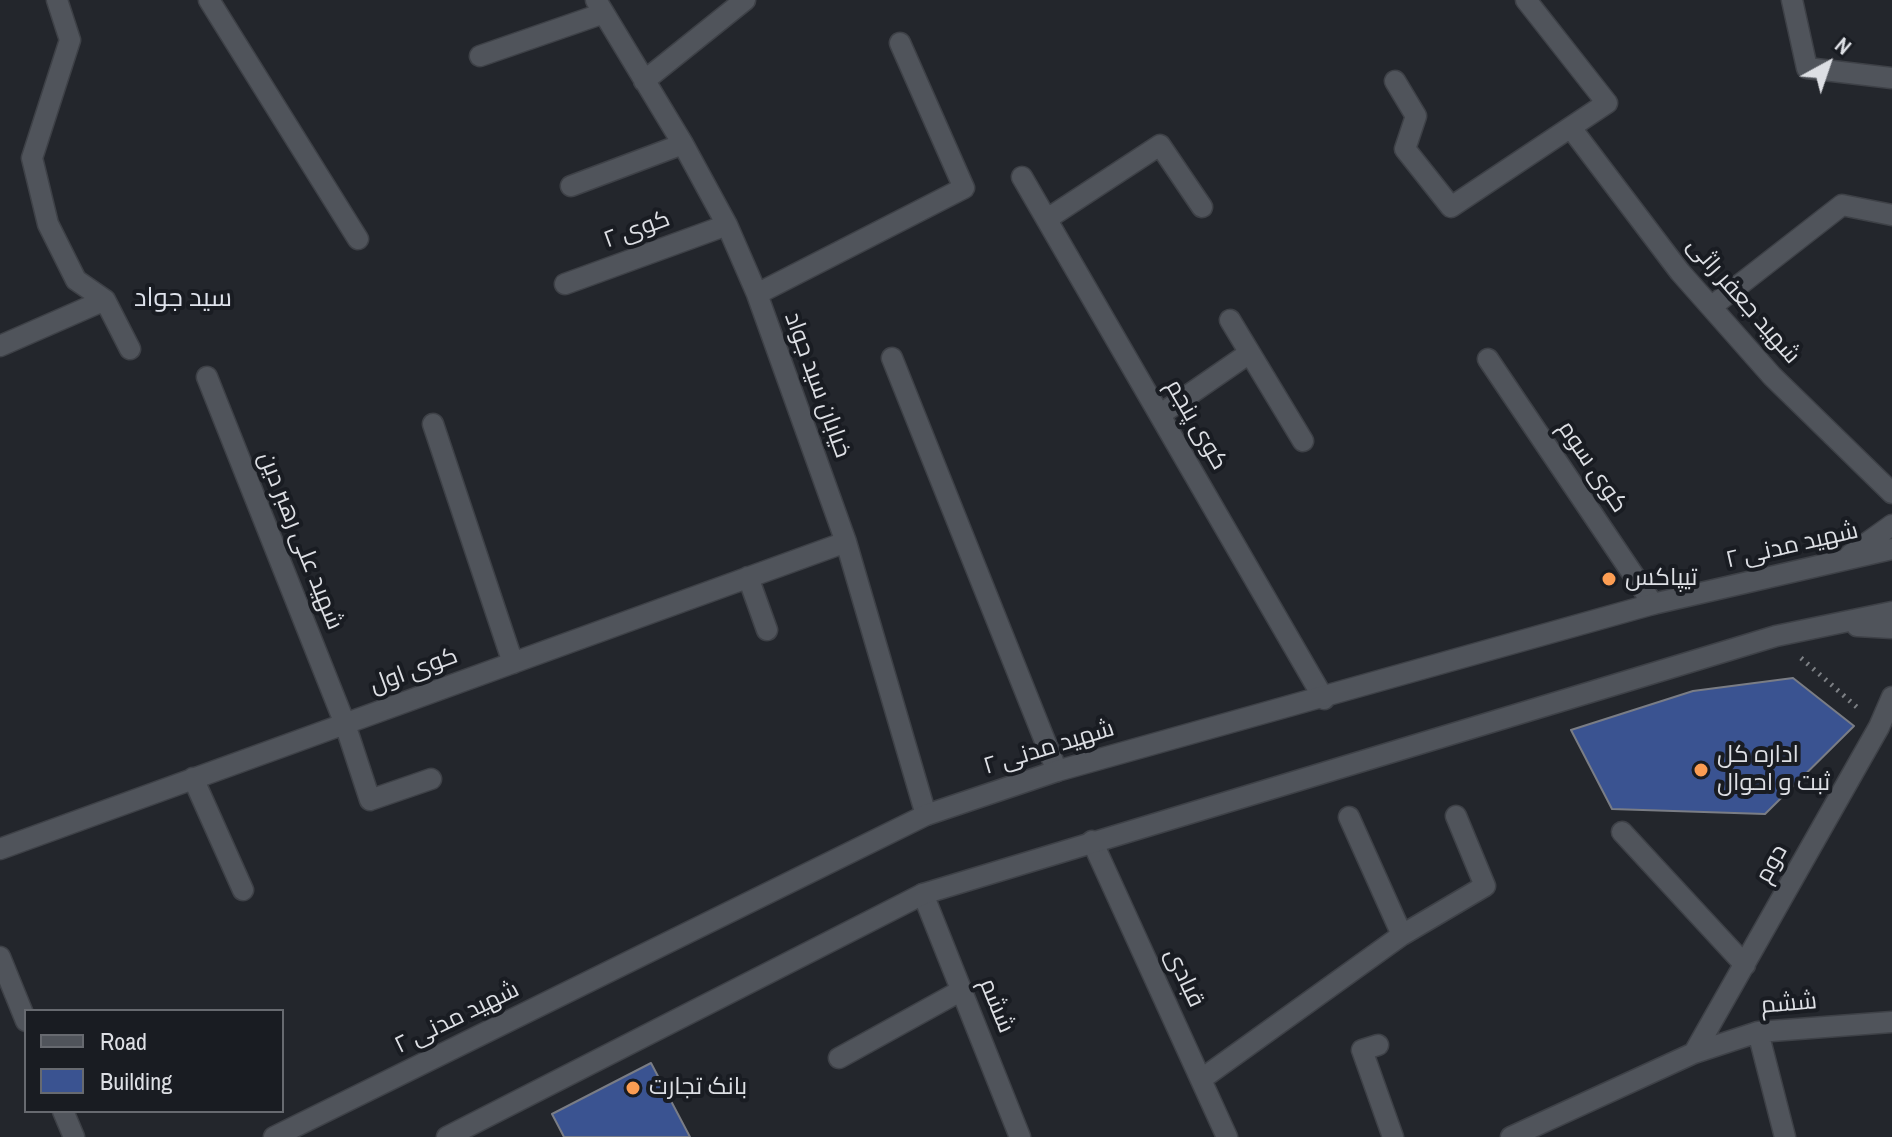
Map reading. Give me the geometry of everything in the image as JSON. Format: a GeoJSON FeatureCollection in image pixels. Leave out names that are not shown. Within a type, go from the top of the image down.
{"type":"FeatureCollection","features":[{"type":"Feature","properties":{"kind":"street"},"geometry":{"type":"LineString","coordinates":[[57,0],[70,40],[32,158],[48,224],[76,280],[105,300],[130,349]]}},
{"type":"Feature","properties":{"kind":"street"},"geometry":{"type":"LineString","coordinates":[[209,0],[358,239]]}},
{"type":"Feature","properties":{"kind":"street"},"geometry":{"type":"LineString","coordinates":[[644,81],[745,0]]}},
{"type":"Feature","properties":{"kind":"street"},"geometry":{"type":"LineString","coordinates":[[1395,81],[1416,116],[1405,149],[1451,207],[1607,103],[1526,0]]}},
{"type":"Feature","properties":{"kind":"street"},"geometry":{"type":"LineString","coordinates":[[1792,0],[1807,68],[1892,78]]}},
{"type":"Feature","properties":{"kind":"street"},"geometry":{"type":"LineString","coordinates":[[480,56],[600,7]]}},
{"type":"Feature","properties":{"kind":"street","name":"خیابان سید جواد"},"geometry":{"type":"LineString","coordinates":[[600,7],[683,144],[727,225],[757,294],[846,542],[926,815]]}},
{"type":"Feature","properties":{"kind":"street"},"geometry":{"type":"LineString","coordinates":[[757,294],[964,188],[900,43]]}},
{"type":"Feature","properties":{"kind":"street","name":"شهید جعفر راثی"},"geometry":{"type":"LineString","coordinates":[[1571,128],[1711,307],[1772,376],[1892,493]]}},
{"type":"Feature","properties":{"kind":"street"},"geometry":{"type":"LineString","coordinates":[[571,186],[683,144]]}},
{"type":"Feature","properties":{"kind":"street"},"geometry":{"type":"LineString","coordinates":[[1047,219],[1160,145],[1202,207]]}},
{"type":"Feature","properties":{"kind":"street","name":"کوی پنجم"},"geometry":{"type":"LineString","coordinates":[[1022,177],[1324,699]]}},
{"type":"Feature","properties":{"kind":"street"},"geometry":{"type":"LineString","coordinates":[[1711,307],[1842,205],[1892,215]]}},
{"type":"Feature","properties":{"kind":"street","name":"کوی ۲"},"geometry":{"type":"LineString","coordinates":[[565,284],[727,225]]}},
{"type":"Feature","properties":{"kind":"street"},"geometry":{"type":"LineString","coordinates":[[0,346],[105,300]]}},
{"type":"Feature","properties":{"kind":"street"},"geometry":{"type":"LineString","coordinates":[[1230,320],[1303,441]]}},
{"type":"Feature","properties":{"kind":"street"},"geometry":{"type":"LineString","coordinates":[[1161,414],[1248,354]]}},
{"type":"Feature","properties":{"kind":"street"},"geometry":{"type":"LineString","coordinates":[[892,358],[1057,771]]}},
{"type":"Feature","properties":{"kind":"street","name":"کوی سوم"},"geometry":{"type":"LineString","coordinates":[[1488,359],[1653,604]]}},
{"type":"Feature","properties":{"kind":"street","name":"شهید علی رهبر دین"},"geometry":{"type":"LineString","coordinates":[[207,377],[345,724],[370,800],[431,779]]}},
{"type":"Feature","properties":{"kind":"street"},"geometry":{"type":"LineString","coordinates":[[433,424],[513,663]]}},
{"type":"Feature","properties":{"kind":"street"},"geometry":{"type":"LineString","coordinates":[[1840,562],[1892,525]]}},
{"type":"Feature","properties":{"kind":"street","name":"کوی اول"},"geometry":{"type":"LineString","coordinates":[[0,849],[846,542]]}},
{"type":"Feature","properties":{"kind":"street","name":"شهید مدنی ۲"},"geometry":{"type":"LineString","coordinates":[[274,1137],[926,815],[1057,771],[1324,699],[1653,604],[1892,549]]}},
{"type":"Feature","properties":{"kind":"street"},"geometry":{"type":"LineString","coordinates":[[748,577],[767,630]]}},
{"type":"Feature","properties":{"kind":"street"},"geometry":{"type":"LineString","coordinates":[[447,1137],[923,894],[1776,636],[1822,624],[1892,612]]}},
{"type":"Feature","properties":{"kind":"street"},"geometry":{"type":"LineString","coordinates":[[1822,624],[1892,628]]}},
{"type":"Feature","properties":{"kind":"street","name":"دوم"},"geometry":{"type":"LineString","coordinates":[[1694,1053],[1879,727],[1892,697]]}},
{"type":"Feature","properties":{"kind":"street"},"geometry":{"type":"LineString","coordinates":[[193,778],[243,890]]}},
{"type":"Feature","properties":{"kind":"street"},"geometry":{"type":"LineString","coordinates":[[1203,1078],[1402,935],[1485,886],[1456,816]]}},
{"type":"Feature","properties":{"kind":"street"},"geometry":{"type":"LineString","coordinates":[[1349,817],[1402,935]]}},
{"type":"Feature","properties":{"kind":"street"},"geometry":{"type":"LineString","coordinates":[[1622,832],[1745,965]]}},
{"type":"Feature","properties":{"kind":"street","name":"قبادی"},"geometry":{"type":"LineString","coordinates":[[1092,841],[1203,1078],[1227,1137]]}},
{"type":"Feature","properties":{"kind":"street","name":"ششم"},"geometry":{"type":"LineString","coordinates":[[923,894],[1020,1137]]}},
{"type":"Feature","properties":{"kind":"street"},"geometry":{"type":"LineString","coordinates":[[0,957],[24,1016]]}},
{"type":"Feature","properties":{"kind":"street"},"geometry":{"type":"LineString","coordinates":[[839,1058],[962,990]]}},
{"type":"Feature","properties":{"kind":"street","name":"ششم"},"geometry":{"type":"LineString","coordinates":[[1511,1137],[1694,1053],[1758,1032],[1892,1022]]}},
{"type":"Feature","properties":{"kind":"street"},"geometry":{"type":"LineString","coordinates":[[1758,1032],[1785,1137]]}},
{"type":"Feature","properties":{"kind":"street"},"geometry":{"type":"LineString","coordinates":[[1378,1045],[1362,1050],[1393,1137]]}},
{"type":"Feature","properties":{"kind":"street"},"geometry":{"type":"LineString","coordinates":[[64,1113],[74,1137]]}},
{"type":"Feature","properties":{"kind":"path"},"geometry":{"type":"LineString","coordinates":[[1776,636],[1879,727]]}},
{"type":"Feature","properties":{"kind":"building","name":"اداره کل ثبت و احوال"},"geometry":{"type":"Polygon","coordinates":[[[1793,678],[1854,726],[1765,814],[1612,809],[1571,730],[1693,691],[1793,678]]]}},
{"type":"Feature","properties":{"kind":"building","name":"بانک تجارت"},"geometry":{"type":"Polygon","coordinates":[[[651,1063],[690,1137],[564,1137],[552,1114],[651,1063]]]}},
{"type":"Feature","properties":{"kind":"place","name":"تیپاکس"},"geometry":{"type":"Point","coordinates":[1609,579]}},
{"type":"Feature","properties":{"kind":"place","name":"اداره کل ثبت و احوال"},"geometry":{"type":"Point","coordinates":[1701,770]}},
{"type":"Feature","properties":{"kind":"place","name":"بانک تجارت"},"geometry":{"type":"Point","coordinates":[633,1088]}},
{"type":"Feature","properties":{"kind":"district","name":"سید جواد"},"geometry":{"type":"Point","coordinates":[183,299]}}]}
